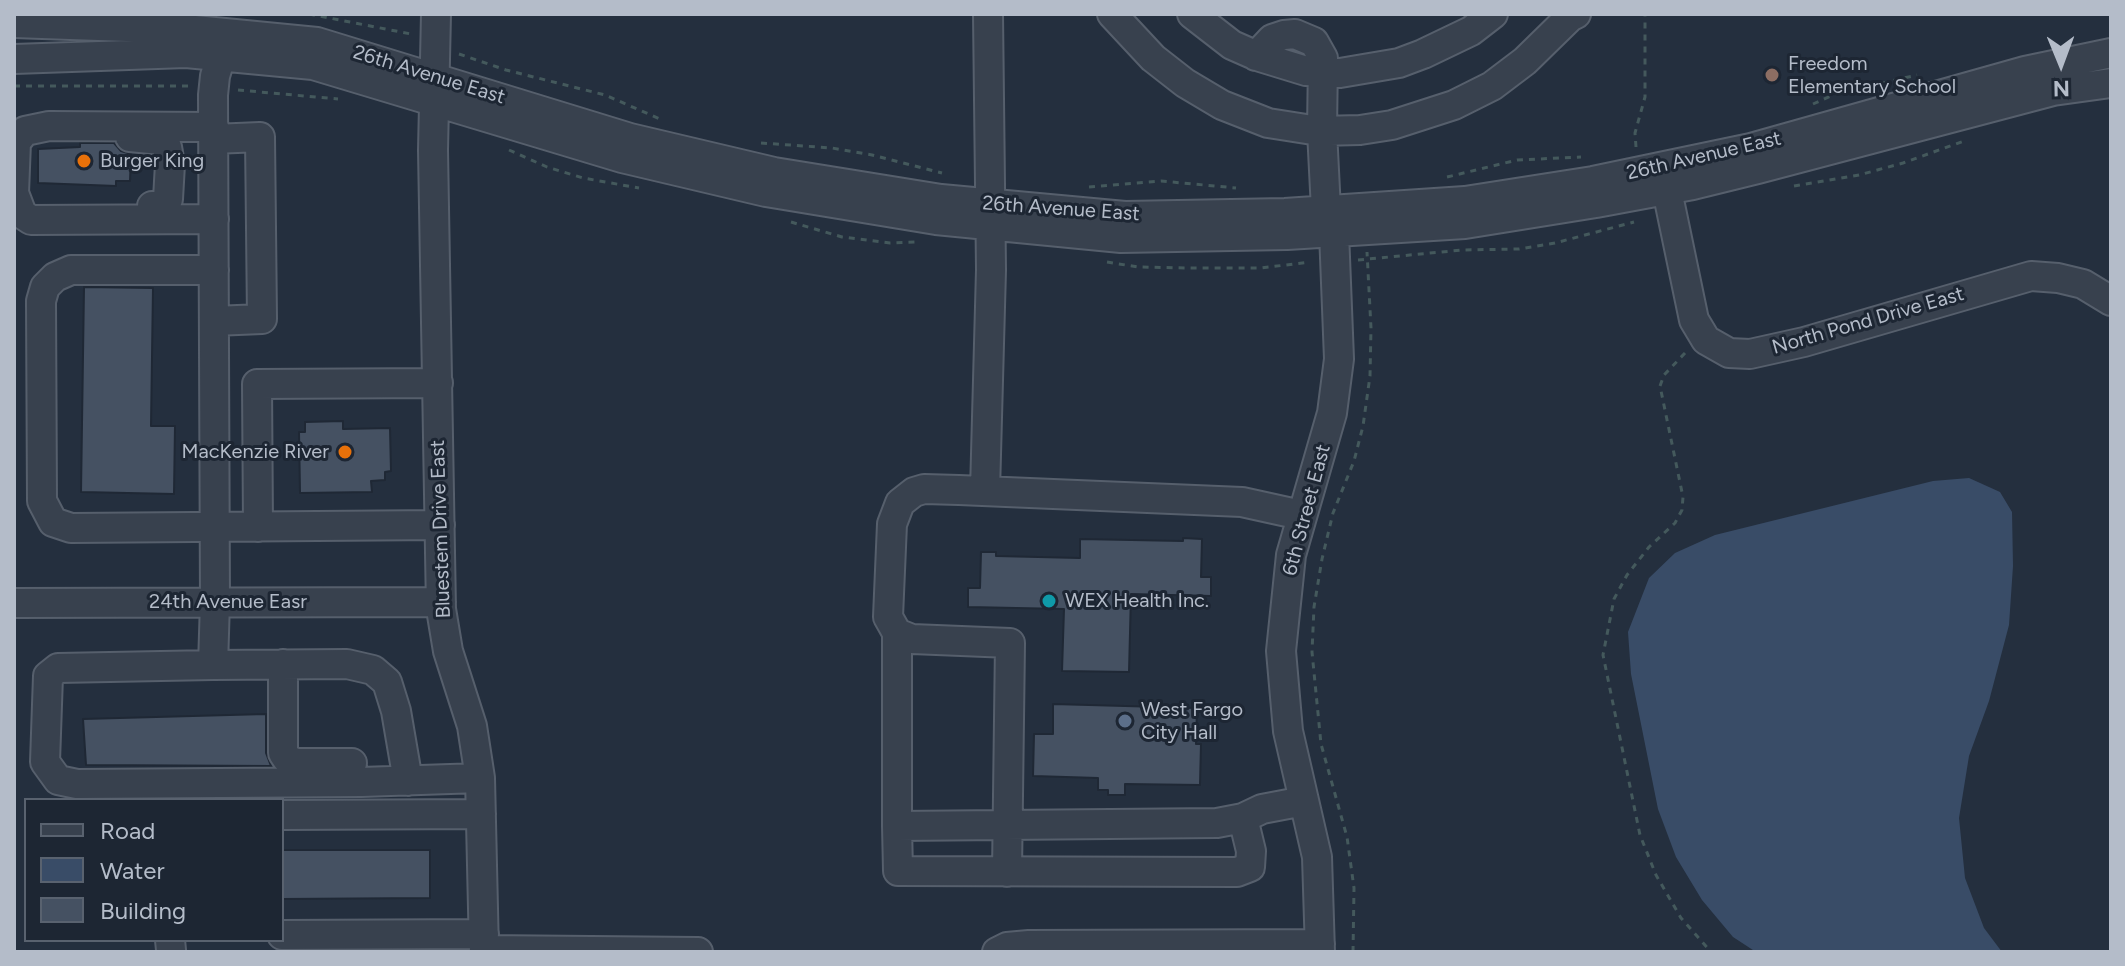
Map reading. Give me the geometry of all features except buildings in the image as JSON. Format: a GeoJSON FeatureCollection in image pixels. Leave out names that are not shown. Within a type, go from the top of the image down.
{"type":"FeatureCollection","features":[{"type":"Feature","properties":{"kind":"street","name":"Bluestem Drive East"},"geometry":{"type":"LineString","coordinates":[[436,14],[433,89],[441,602],[448,651],[472,726],[480,778],[484,946]]}},
{"type":"Feature","properties":{"kind":"street"},"geometry":{"type":"LineString","coordinates":[[985,491],[991,295],[988,14]]}},
{"type":"Feature","properties":{"kind":"street"},"geometry":{"type":"LineString","coordinates":[[1112,14],[1153,58],[1185,83],[1222,105],[1268,123],[1322,131],[1392,125],[1454,105],[1492,86],[1525,61],[1576,14]]}},
{"type":"Feature","properties":{"kind":"street"},"geometry":{"type":"LineString","coordinates":[[1192,14],[1232,45],[1256,56],[1306,71],[1324,72],[1399,63],[1449,43],[1493,14]]}},
{"type":"Feature","properties":{"kind":"street","name":"26th Avenue East"},"geometry":{"type":"LineString","coordinates":[[14,23],[184,29],[317,42],[433,89],[622,158],[766,192],[936,220],[990,214],[1121,238],[1330,221],[1465,224],[1596,203],[1751,148],[2025,71],[2111,53]]}},
{"type":"Feature","properties":{"kind":"street","name":"26th Avenue East"},"geometry":{"type":"LineString","coordinates":[[14,59],[186,53],[313,65],[433,89]]}},
{"type":"Feature","properties":{"kind":"street"},"geometry":{"type":"LineString","coordinates":[[213,665],[214,81],[221,56]]}},
{"type":"Feature","properties":{"kind":"street","name":"6th Street East"},"geometry":{"type":"LineString","coordinates":[[1320,948],[1317,857],[1288,731],[1281,651],[1291,555],[1326,440],[1337,386],[1340,331],[1322,131],[1324,72]]}},
{"type":"Feature","properties":{"kind":"street","name":"26th Avenue East"},"geometry":{"type":"LineString","coordinates":[[1664,178],[1693,185],[2053,91],[2111,83]]}},
{"type":"Feature","properties":{"kind":"street"},"geometry":{"type":"LineString","coordinates":[[214,219],[161,215],[31,220],[22,214],[14,193],[16,142],[25,131],[49,126],[181,126],[260,137],[262,319],[214,321]]}},
{"type":"Feature","properties":{"kind":"street"},"geometry":{"type":"LineString","coordinates":[[161,215],[181,126]]}},
{"type":"Feature","properties":{"kind":"street"},"geometry":{"type":"LineString","coordinates":[[25,131],[44,136],[149,137],[161,140],[167,147],[170,164],[168,199],[161,215]]}},
{"type":"Feature","properties":{"kind":"street","name":"North Pond Drive East"},"geometry":{"type":"LineString","coordinates":[[1664,178],[1694,320],[1706,340],[1729,353],[1750,354],[1804,342],[2031,276],[2083,284],[2111,301]]}},
{"type":"Feature","properties":{"kind":"street"},"geometry":{"type":"LineString","coordinates":[[214,270],[71,270],[55,277],[45,287],[41,301],[42,501],[53,522],[71,528],[440,525]]}},
{"type":"Feature","properties":{"kind":"street"},"geometry":{"type":"LineString","coordinates":[[258,527],[257,384],[438,383]]}},
{"type":"Feature","properties":{"kind":"street"},"geometry":{"type":"LineString","coordinates":[[1243,818],[1251,851],[1250,867],[1237,872],[898,871],[897,633],[888,617],[892,524],[895,510],[914,492],[924,489],[1242,502],[1301,515]]}},
{"type":"Feature","properties":{"kind":"street","name":"24th Avenue Easr"},"geometry":{"type":"LineString","coordinates":[[14,603],[441,602]]}},
{"type":"Feature","properties":{"kind":"street"},"geometry":{"type":"LineString","coordinates":[[897,633],[912,639],[1010,643],[1007,872]]}},
{"type":"Feature","properties":{"kind":"street"},"geometry":{"type":"LineString","coordinates":[[283,664],[283,753],[287,759],[296,763],[480,778]]}},
{"type":"Feature","properties":{"kind":"street"},"geometry":{"type":"LineString","coordinates":[[347,664],[373,670],[387,682],[396,711],[406,772],[77,784],[58,780],[45,762],[48,676],[58,668],[213,665],[347,664]]}},
{"type":"Feature","properties":{"kind":"street"},"geometry":{"type":"LineString","coordinates":[[897,826],[1217,823],[1243,818],[1262,809],[1304,801]]}},
{"type":"Feature","properties":{"kind":"street"},"geometry":{"type":"LineString","coordinates":[[284,815],[481,814]]}},
{"type":"Feature","properties":{"kind":"street"},"geometry":{"type":"LineString","coordinates":[[284,941],[559,951],[698,952]]}},
{"type":"Feature","properties":{"kind":"street"},"geometry":{"type":"LineString","coordinates":[[997,952],[1007,947],[1029,945],[1320,948]]}},
{"type":"Feature","properties":{"kind":"path"},"geometry":{"type":"LineString","coordinates":[[309,14],[410,33]]}},
{"type":"Feature","properties":{"kind":"path"},"geometry":{"type":"LineString","coordinates":[[1637,152],[1635,133],[1645,97],[1645,14]]}},
{"type":"Feature","properties":{"kind":"path"},"geometry":{"type":"LineString","coordinates":[[456,53],[506,70],[605,95],[668,122]]}},
{"type":"Feature","properties":{"kind":"path"},"geometry":{"type":"LineString","coordinates":[[750,142],[832,148],[943,173]]}},
{"type":"Feature","properties":{"kind":"path"},"geometry":{"type":"LineString","coordinates":[[1437,180],[1517,160],[1592,157]]}},
{"type":"Feature","properties":{"kind":"path"},"geometry":{"type":"LineString","coordinates":[[1089,187],[1161,181],[1241,189]]}},
{"type":"Feature","properties":{"kind":"path"},"geometry":{"type":"LineString","coordinates":[[1353,952],[1354,888],[1347,837],[1321,744],[1312,652],[1314,607],[1322,559],[1333,513],[1354,461],[1370,376],[1367,259],[1462,250],[1519,249],[1555,243],[1636,221]]}},
{"type":"Feature","properties":{"kind":"path"},"geometry":{"type":"LineString","coordinates":[[1688,350],[1664,375],[1660,386],[1683,497],[1682,510],[1675,523],[1649,547],[1627,575],[1614,599],[1603,655],[1640,835],[1656,875],[1681,918],[1711,952]]}},
{"type":"Feature","properties":{"kind":"water"},"geometry":{"type":"Polygon","coordinates":[[[1969,478],[2000,492],[2012,512],[2013,566],[2009,625],[1989,701],[1969,756],[1959,818],[1965,878],[1984,928],[2002,952],[1756,952],[1733,937],[1702,900],[1676,857],[1658,809],[1631,674],[1628,632],[1649,578],[1675,553],[1715,535],[1933,481],[1969,478]]]}},
{"type":"Feature","properties":{"kind":"place","name":"Freedom Elementary School"},"geometry":{"type":"Point","coordinates":[1772,75]}},
{"type":"Feature","properties":{"kind":"place","name":"Burger King"},"geometry":{"type":"Point","coordinates":[84,161]}},
{"type":"Feature","properties":{"kind":"place","name":"MacKenzie River"},"geometry":{"type":"Point","coordinates":[345,452]}},
{"type":"Feature","properties":{"kind":"place","name":"WEX Health Inc."},"geometry":{"type":"Point","coordinates":[1049,601]}},
{"type":"Feature","properties":{"kind":"place","name":"West Fargo City Hall"},"geometry":{"type":"Point","coordinates":[1125,721]}}]}
